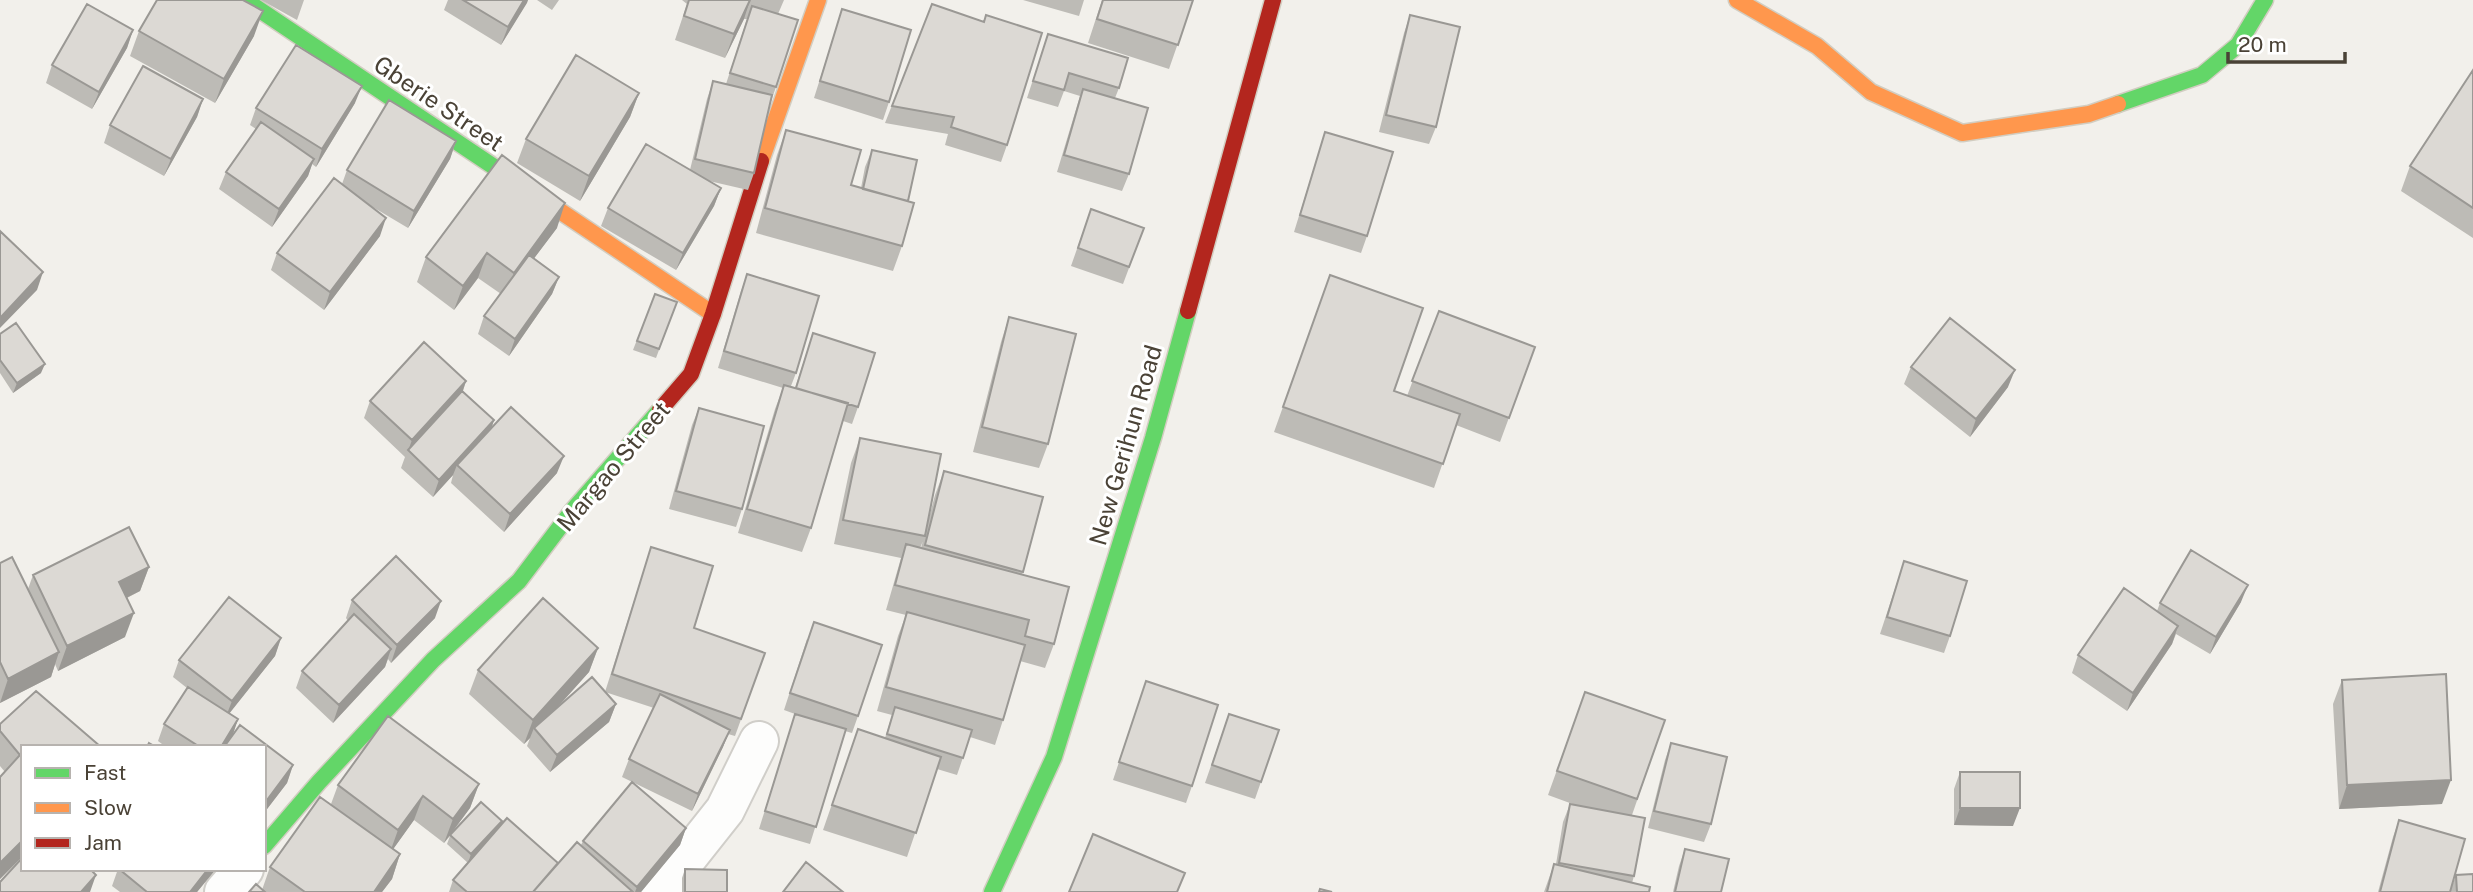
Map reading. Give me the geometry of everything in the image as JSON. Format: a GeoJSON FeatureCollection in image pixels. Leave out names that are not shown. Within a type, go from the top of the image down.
{"type":"FeatureCollection","features":[{"type":"Feature","properties":{"kind":"street","name":"Gberie Street"},"geometry":{"type":"LineString","coordinates":[[245,0],[713,314]]}},
{"type":"Feature","properties":{"kind":"street","name":"Margao Street"},"geometry":{"type":"LineString","coordinates":[[266,844],[319,782],[433,660],[519,581],[572,511],[691,374],[818,0]]}},
{"type":"Feature","properties":{"kind":"street","name":"New Gerihun Road"},"geometry":{"type":"LineString","coordinates":[[992,892],[1054,757],[1153,438],[1273,0]]}},
{"type":"Feature","properties":{"kind":"street"},"geometry":{"type":"LineString","coordinates":[[1737,0],[1817,46],[1871,92],[1962,133],[2089,114],[2202,75],[2238,46],[2265,0]]}},
{"type":"Feature","properties":{"kind":"street"},"geometry":{"type":"LineString","coordinates":[[660,892],[725,810],[759,741]]}},
{"type":"Feature","properties":{"kind":"street"},"geometry":{"type":"LineString","coordinates":[[224,892],[242,871]]}},
{"type":"Feature","properties":{"kind":"building"},"geometry":{"type":"Polygon","coordinates":[[[157,0],[243,0],[263,11],[224,79],[139,31],[157,0]]]}},
{"type":"Feature","properties":{"kind":"building"},"geometry":{"type":"Polygon","coordinates":[[[463,0],[524,0],[508,27],[463,0]]]}},
{"type":"Feature","properties":{"kind":"building"},"geometry":{"type":"Polygon","coordinates":[[[689,0],[750,0],[734,34],[684,16],[689,0]]]}},
{"type":"Feature","properties":{"kind":"building"},"geometry":{"type":"Polygon","coordinates":[[[1103,0],[1193,0],[1178,45],[1097,19],[1103,0]]]}},
{"type":"Feature","properties":{"kind":"building"},"geometry":{"type":"Polygon","coordinates":[[[87,4],[133,30],[99,92],[52,65],[87,4]]]}},
{"type":"Feature","properties":{"kind":"building"},"geometry":{"type":"Polygon","coordinates":[[[932,4],[984,22],[986,15],[1042,33],[1007,145],[951,127],[954,117],[892,106],[932,4]]]}},
{"type":"Feature","properties":{"kind":"building"},"geometry":{"type":"Polygon","coordinates":[[[752,6],[798,20],[776,87],[730,73],[752,6]]]}},
{"type":"Feature","properties":{"kind":"building"},"geometry":{"type":"Polygon","coordinates":[[[842,9],[911,30],[889,102],[820,81],[842,9]]]}},
{"type":"Feature","properties":{"kind":"building"},"geometry":{"type":"Polygon","coordinates":[[[1410,15],[1460,27],[1436,127],[1386,115],[1410,15]]]}},
{"type":"Feature","properties":{"kind":"building"},"geometry":{"type":"Polygon","coordinates":[[[1048,34],[1128,58],[1119,88],[1069,73],[1064,90],[1033,81],[1048,34]]]}},
{"type":"Feature","properties":{"kind":"building"},"geometry":{"type":"Polygon","coordinates":[[[296,45],[362,86],[322,149],[256,108],[296,45]]]}},
{"type":"Feature","properties":{"kind":"building"},"geometry":{"type":"Polygon","coordinates":[[[576,55],[639,93],[589,176],[526,139],[576,55]]]}},
{"type":"Feature","properties":{"kind":"building"},"geometry":{"type":"Polygon","coordinates":[[[143,66],[203,99],[171,159],[110,125],[143,66]]]}},
{"type":"Feature","properties":{"kind":"building"},"geometry":{"type":"Polygon","coordinates":[[[2473,70],[2473,208],[2410,166],[2473,70]]]}},
{"type":"Feature","properties":{"kind":"building"},"geometry":{"type":"Polygon","coordinates":[[[713,81],[772,95],[754,173],[695,159],[713,81]]]}},
{"type":"Feature","properties":{"kind":"building"},"geometry":{"type":"Polygon","coordinates":[[[1083,89],[1148,108],[1129,174],[1064,155],[1083,89]]]}},
{"type":"Feature","properties":{"kind":"building"},"geometry":{"type":"Polygon","coordinates":[[[389,100],[456,141],[414,211],[347,170],[389,100]]]}},
{"type":"Feature","properties":{"kind":"building"},"geometry":{"type":"Polygon","coordinates":[[[261,122],[314,159],[279,209],[226,172],[261,122]]]}},
{"type":"Feature","properties":{"kind":"building"},"geometry":{"type":"Polygon","coordinates":[[[786,130],[861,150],[851,185],[914,203],[902,246],[765,208],[786,130]]]}},
{"type":"Feature","properties":{"kind":"building"},"geometry":{"type":"Polygon","coordinates":[[[1325,132],[1393,152],[1367,236],[1300,215],[1325,132]]]}},
{"type":"Feature","properties":{"kind":"building"},"geometry":{"type":"Polygon","coordinates":[[[646,144],[721,188],[683,253],[608,208],[646,144]]]}},
{"type":"Feature","properties":{"kind":"building"},"geometry":{"type":"Polygon","coordinates":[[[872,150],[917,160],[908,201],[863,189],[872,150]]]}},
{"type":"Feature","properties":{"kind":"building"},"geometry":{"type":"Polygon","coordinates":[[[502,155],[565,203],[514,273],[487,253],[463,286],[426,257],[502,155]]]}},
{"type":"Feature","properties":{"kind":"building"},"geometry":{"type":"Polygon","coordinates":[[[334,178],[386,218],[330,292],[277,253],[334,178]]]}},
{"type":"Feature","properties":{"kind":"building"},"geometry":{"type":"Polygon","coordinates":[[[1091,209],[1144,228],[1129,267],[1078,248],[1091,209]]]}},
{"type":"Feature","properties":{"kind":"building"},"geometry":{"type":"Polygon","coordinates":[[[0,231],[43,272],[0,318],[0,231]]]}},
{"type":"Feature","properties":{"kind":"building"},"geometry":{"type":"Polygon","coordinates":[[[529,255],[559,277],[515,339],[484,316],[529,255]]]}},
{"type":"Feature","properties":{"kind":"building"},"geometry":{"type":"Polygon","coordinates":[[[747,274],[819,296],[796,373],[724,351],[747,274]]]}},
{"type":"Feature","properties":{"kind":"building"},"geometry":{"type":"Polygon","coordinates":[[[1330,275],[1423,308],[1394,391],[1460,414],[1443,464],[1283,407],[1330,275]]]}},
{"type":"Feature","properties":{"kind":"building"},"geometry":{"type":"Polygon","coordinates":[[[655,294],[677,302],[659,349],[637,341],[655,294]]]}},
{"type":"Feature","properties":{"kind":"building"},"geometry":{"type":"Polygon","coordinates":[[[1439,311],[1535,347],[1509,418],[1412,381],[1439,311]]]}},
{"type":"Feature","properties":{"kind":"building"},"geometry":{"type":"Polygon","coordinates":[[[1009,317],[1076,334],[1048,444],[982,427],[1009,317]]]}},
{"type":"Feature","properties":{"kind":"building"},"geometry":{"type":"Polygon","coordinates":[[[1950,318],[2015,370],[1976,419],[1911,367],[1950,318]]]}},
{"type":"Feature","properties":{"kind":"building"},"geometry":{"type":"Polygon","coordinates":[[[16,323],[45,364],[17,383],[0,360],[0,334],[16,323]]]}},
{"type":"Feature","properties":{"kind":"building"},"geometry":{"type":"Polygon","coordinates":[[[813,333],[875,353],[858,407],[796,388],[813,333]]]}},
{"type":"Feature","properties":{"kind":"building"},"geometry":{"type":"Polygon","coordinates":[[[424,342],[466,381],[412,440],[370,401],[424,342]]]}},
{"type":"Feature","properties":{"kind":"building"},"geometry":{"type":"Polygon","coordinates":[[[784,385],[848,403],[811,528],[747,509],[784,385]]]}},
{"type":"Feature","properties":{"kind":"building"},"geometry":{"type":"Polygon","coordinates":[[[462,391],[494,420],[439,480],[408,450],[462,391]]]}},
{"type":"Feature","properties":{"kind":"building"},"geometry":{"type":"Polygon","coordinates":[[[511,407],[564,456],[510,514],[457,465],[511,407]]]}},
{"type":"Feature","properties":{"kind":"building"},"geometry":{"type":"Polygon","coordinates":[[[699,408],[764,426],[742,509],[676,491],[699,408]]]}},
{"type":"Feature","properties":{"kind":"building"},"geometry":{"type":"Polygon","coordinates":[[[860,438],[941,454],[925,536],[843,520],[860,438]]]}},
{"type":"Feature","properties":{"kind":"building"},"geometry":{"type":"Polygon","coordinates":[[[944,471],[1043,497],[1023,572],[925,545],[944,471]]]}},
{"type":"Feature","properties":{"kind":"building"},"geometry":{"type":"Polygon","coordinates":[[[129,527],[149,567],[119,582],[134,613],[67,646],[33,575],[129,527]]]}},
{"type":"Feature","properties":{"kind":"building"},"geometry":{"type":"Polygon","coordinates":[[[906,544],[1069,587],[1054,644],[1025,636],[1029,620],[895,585],[906,544]]]}},
{"type":"Feature","properties":{"kind":"building"},"geometry":{"type":"Polygon","coordinates":[[[651,547],[713,566],[694,628],[765,653],[741,719],[612,674],[651,547]]]}},
{"type":"Feature","properties":{"kind":"building"},"geometry":{"type":"Polygon","coordinates":[[[2191,550],[2248,585],[2216,637],[2160,603],[2191,550]]]}},
{"type":"Feature","properties":{"kind":"building"},"geometry":{"type":"Polygon","coordinates":[[[396,556],[441,601],[397,645],[352,600],[396,556]]]}},
{"type":"Feature","properties":{"kind":"building"},"geometry":{"type":"Polygon","coordinates":[[[12,557],[59,652],[8,679],[0,662],[0,563],[12,557]]]}},
{"type":"Feature","properties":{"kind":"building"},"geometry":{"type":"Polygon","coordinates":[[[1904,561],[1967,581],[1950,636],[1887,617],[1904,561]]]}},
{"type":"Feature","properties":{"kind":"building"},"geometry":{"type":"Polygon","coordinates":[[[2124,588],[2178,626],[2133,693],[2078,655],[2124,588]]]}},
{"type":"Feature","properties":{"kind":"building"},"geometry":{"type":"Polygon","coordinates":[[[229,597],[281,638],[232,701],[179,660],[229,597]]]}},
{"type":"Feature","properties":{"kind":"building"},"geometry":{"type":"Polygon","coordinates":[[[543,598],[598,648],[533,720],[478,670],[543,598]]]}},
{"type":"Feature","properties":{"kind":"building"},"geometry":{"type":"Polygon","coordinates":[[[907,612],[1025,645],[1003,720],[886,687],[907,612]]]}},
{"type":"Feature","properties":{"kind":"building"},"geometry":{"type":"Polygon","coordinates":[[[354,614],[391,649],[339,705],[302,671],[354,614]]]}},
{"type":"Feature","properties":{"kind":"building"},"geometry":{"type":"Polygon","coordinates":[[[814,622],[882,645],[858,716],[790,693],[814,622]]]}},
{"type":"Feature","properties":{"kind":"building"},"geometry":{"type":"Polygon","coordinates":[[[2446,674],[2451,780],[2347,785],[2342,680],[2446,674]]]}},
{"type":"Feature","properties":{"kind":"building"},"geometry":{"type":"Polygon","coordinates":[[[592,677],[616,704],[557,755],[534,728],[592,677]]]}},
{"type":"Feature","properties":{"kind":"building"},"geometry":{"type":"Polygon","coordinates":[[[1146,681],[1218,705],[1192,786],[1119,762],[1146,681]]]}},
{"type":"Feature","properties":{"kind":"building"},"geometry":{"type":"Polygon","coordinates":[[[188,687],[238,719],[222,745],[197,745],[164,724],[188,687]]]}},
{"type":"Feature","properties":{"kind":"building"},"geometry":{"type":"Polygon","coordinates":[[[36,691],[99,745],[21,745],[21,842],[0,863],[0,777],[20,755],[0,731],[0,724],[36,691]]]}},
{"type":"Feature","properties":{"kind":"building"},"geometry":{"type":"Polygon","coordinates":[[[1585,692],[1665,720],[1637,799],[1557,771],[1585,692]]]}},
{"type":"Feature","properties":{"kind":"building"},"geometry":{"type":"Polygon","coordinates":[[[660,694],[730,730],[698,794],[629,759],[660,694]]]}},
{"type":"Feature","properties":{"kind":"building"},"geometry":{"type":"Polygon","coordinates":[[[895,707],[972,730],[963,758],[887,734],[895,707]]]}},
{"type":"Feature","properties":{"kind":"building"},"geometry":{"type":"Polygon","coordinates":[[[795,714],[846,729],[816,827],[765,811],[795,714]]]}},
{"type":"Feature","properties":{"kind":"building"},"geometry":{"type":"Polygon","coordinates":[[[1229,714],[1279,730],[1261,782],[1212,765],[1229,714]]]}},
{"type":"Feature","properties":{"kind":"building"},"geometry":{"type":"Polygon","coordinates":[[[388,716],[479,784],[453,819],[423,796],[398,830],[338,785],[388,716]]]}},
{"type":"Feature","properties":{"kind":"building"},"geometry":{"type":"Polygon","coordinates":[[[240,725],[293,765],[266,801],[266,745],[225,745],[240,725]]]}},
{"type":"Feature","properties":{"kind":"building"},"geometry":{"type":"Polygon","coordinates":[[[858,729],[941,757],[916,833],[832,805],[858,729]]]}},
{"type":"Feature","properties":{"kind":"building"},"geometry":{"type":"Polygon","coordinates":[[[1671,743],[1727,757],[1711,824],[1654,811],[1671,743]]]}},
{"type":"Feature","properties":{"kind":"building"},"geometry":{"type":"Polygon","coordinates":[[[1960,772],[2020,772],[2020,808],[1960,808],[1960,772]]]}},
{"type":"Feature","properties":{"kind":"building"},"geometry":{"type":"Polygon","coordinates":[[[632,782],[686,828],[637,887],[583,841],[632,782]]]}},
{"type":"Feature","properties":{"kind":"building"},"geometry":{"type":"Polygon","coordinates":[[[320,797],[400,854],[374,892],[305,892],[270,867],[320,797]]]}},
{"type":"Feature","properties":{"kind":"building"},"geometry":{"type":"Polygon","coordinates":[[[481,802],[502,821],[471,854],[450,835],[481,802]]]}},
{"type":"Feature","properties":{"kind":"building"},"geometry":{"type":"Polygon","coordinates":[[[1570,804],[1645,818],[1634,876],[1559,863],[1570,804]]]}},
{"type":"Feature","properties":{"kind":"building"},"geometry":{"type":"Polygon","coordinates":[[[507,818],[558,863],[533,892],[467,892],[453,880],[507,818]]]}},
{"type":"Feature","properties":{"kind":"building"},"geometry":{"type":"Polygon","coordinates":[[[2399,820],[2465,839],[2450,892],[2380,892],[2399,820]]]}},
{"type":"Feature","properties":{"kind":"building"},"geometry":{"type":"Polygon","coordinates":[[[1093,834],[1185,873],[1177,892],[1069,892],[1093,834]]]}},
{"type":"Feature","properties":{"kind":"building"},"geometry":{"type":"Polygon","coordinates":[[[577,842],[633,892],[533,892],[577,842]]]}},
{"type":"Feature","properties":{"kind":"building"},"geometry":{"type":"Polygon","coordinates":[[[1685,849],[1729,859],[1721,892],[1675,892],[1685,849]]]}},
{"type":"Feature","properties":{"kind":"building"},"geometry":{"type":"Polygon","coordinates":[[[21,859],[21,871],[92,871],[96,875],[81,892],[0,892],[0,882],[21,859]]]}},
{"type":"Feature","properties":{"kind":"building"},"geometry":{"type":"Polygon","coordinates":[[[806,862],[843,892],[783,892],[806,862]]]}},
{"type":"Feature","properties":{"kind":"building"},"geometry":{"type":"Polygon","coordinates":[[[1554,864],[1650,887],[1649,892],[1547,892],[1554,864]]]}},
{"type":"Feature","properties":{"kind":"building"},"geometry":{"type":"Polygon","coordinates":[[[685,869],[727,870],[727,892],[685,892],[685,869]]]}},
{"type":"Feature","properties":{"kind":"building"},"geometry":{"type":"Polygon","coordinates":[[[121,871],[206,871],[190,892],[147,892],[121,871]]]}},
{"type":"Feature","properties":{"kind":"building"},"geometry":{"type":"Polygon","coordinates":[[[2473,874],[2473,892],[2457,892],[2456,875],[2473,874]]]}},
{"type":"Feature","properties":{"kind":"building"},"geometry":{"type":"Polygon","coordinates":[[[256,884],[265,892],[249,892],[256,884]]]}},
{"type":"Feature","properties":{"kind":"traffic: fast"},"geometry":{"type":"LineString","coordinates":[[245,0],[557,209]]}},
{"type":"Feature","properties":{"kind":"traffic: fast"},"geometry":{"type":"LineString","coordinates":[[2118,104],[2202,75],[2238,45],[2265,0]]}},
{"type":"Feature","properties":{"kind":"traffic: fast"},"geometry":{"type":"LineString","coordinates":[[992,892],[1054,757],[1153,438],[1188,311]]}},
{"type":"Feature","properties":{"kind":"traffic: fast"},"geometry":{"type":"LineString","coordinates":[[266,844],[319,782],[433,660],[519,581],[572,511],[660,410]]}},
{"type":"Feature","properties":{"kind":"traffic: slow"},"geometry":{"type":"LineString","coordinates":[[761,161],[818,0]]}},
{"type":"Feature","properties":{"kind":"traffic: slow"},"geometry":{"type":"LineString","coordinates":[[1737,0],[1817,46],[1871,92],[1962,133],[2089,114],[2118,104]]}},
{"type":"Feature","properties":{"kind":"traffic: slow"},"geometry":{"type":"LineString","coordinates":[[557,209],[713,314]]}},
{"type":"Feature","properties":{"kind":"traffic: jam"},"geometry":{"type":"LineString","coordinates":[[1188,311],[1273,0]]}},
{"type":"Feature","properties":{"kind":"traffic: jam"},"geometry":{"type":"LineString","coordinates":[[660,410],[691,374],[713,314],[761,161]]}}]}
